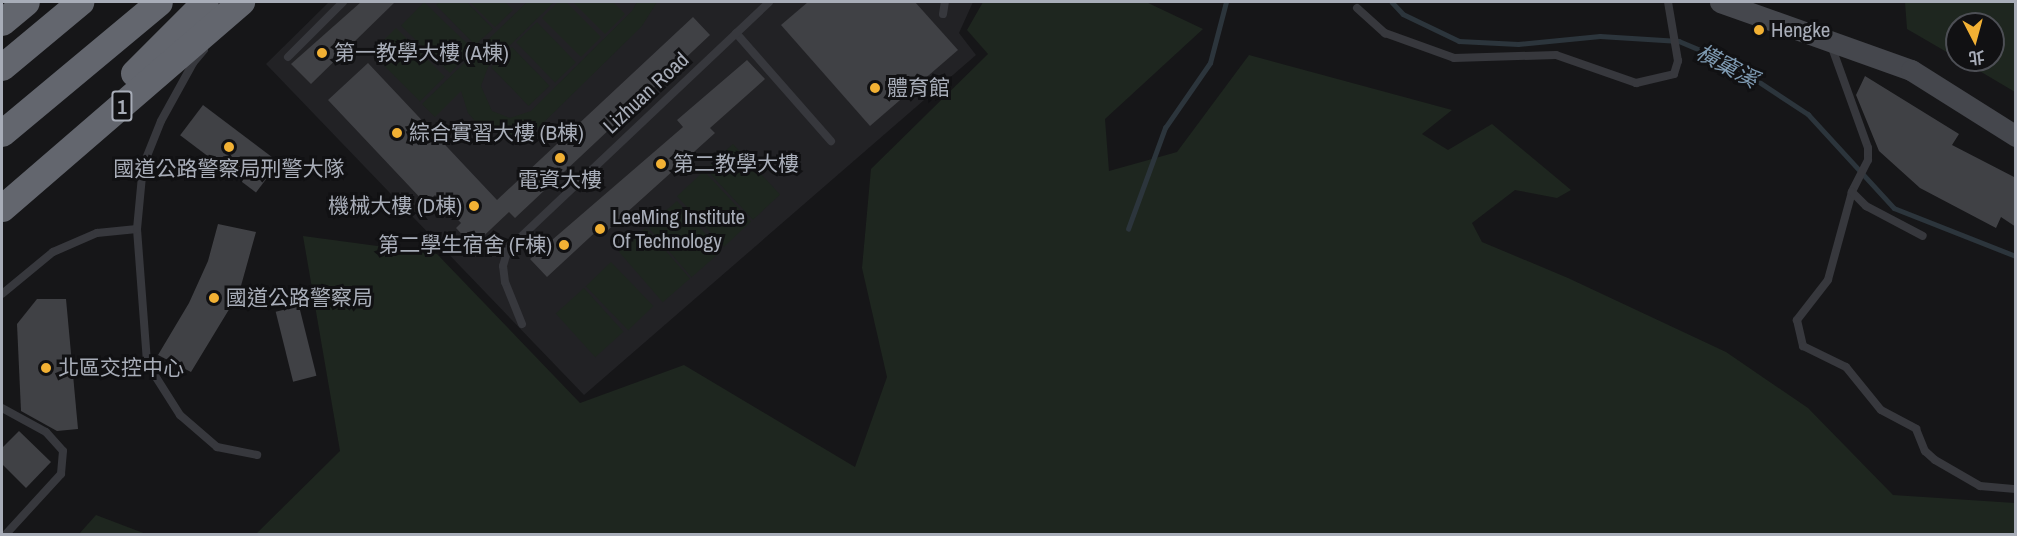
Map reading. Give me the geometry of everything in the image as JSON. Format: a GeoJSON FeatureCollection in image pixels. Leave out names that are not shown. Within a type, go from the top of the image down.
{"type":"FeatureCollection","features":[{"type":"Feature","properties":{"kind":"highway"},"geometry":{"type":"LineString","coordinates":[[2,21],[26,2]]}},
{"type":"Feature","properties":{"kind":"highway"},"geometry":{"type":"LineString","coordinates":[[2,67],[80,2]]}},
{"type":"Feature","properties":{"kind":"highway"},"geometry":{"type":"LineString","coordinates":[[2,133],[159,2]]}},
{"type":"Feature","properties":{"kind":"highway"},"geometry":{"type":"LineString","coordinates":[[2,207],[205,2]]}},
{"type":"Feature","properties":{"kind":"highway","name":"1"},"geometry":{"type":"LineString","coordinates":[[2,207],[241,2]]}},
{"type":"Feature","properties":{"kind":"main road"},"geometry":{"type":"LineString","coordinates":[[1720,2],[1828,38],[1911,70],[2016,136]]}},
{"type":"Feature","properties":{"kind":"lane"},"geometry":{"type":"LineString","coordinates":[[249,2],[193,63],[161,121],[143,166],[137,229],[147,363],[180,415],[217,447],[256,455]]}},
{"type":"Feature","properties":{"kind":"lane"},"geometry":{"type":"LineString","coordinates":[[288,57],[343,2]]}},
{"type":"Feature","properties":{"kind":"lane","name":"Lizhuan Road"},"geometry":{"type":"LineString","coordinates":[[522,324],[505,282],[502,266],[508,249],[769,2]]}},
{"type":"Feature","properties":{"kind":"lane"},"geometry":{"type":"LineString","coordinates":[[943,14],[945,2]]}},
{"type":"Feature","properties":{"kind":"lane"},"geometry":{"type":"LineString","coordinates":[[1356,8],[1385,33],[1454,58],[1556,55],[1636,82],[1674,74],[1678,61],[1669,22],[1668,2]]}},
{"type":"Feature","properties":{"kind":"lane"},"geometry":{"type":"LineString","coordinates":[[736,33],[831,141]]}},
{"type":"Feature","properties":{"kind":"lane"},"geometry":{"type":"LineString","coordinates":[[1828,38],[1868,148],[1868,160],[1851,192],[1828,280],[1797,320],[1803,346],[1846,367],[1881,410],[1916,429],[1925,452],[1935,460],[1980,486],[2016,489]]}},
{"type":"Feature","properties":{"kind":"lane"},"geometry":{"type":"LineString","coordinates":[[1851,192],[1866,206],[1923,236]]}},
{"type":"Feature","properties":{"kind":"lane"},"geometry":{"type":"LineString","coordinates":[[2,294],[53,252],[97,232],[137,229]]}},
{"type":"Feature","properties":{"kind":"lane"},"geometry":{"type":"LineString","coordinates":[[2,408],[46,432],[63,451],[61,474],[6,534]]}},
{"type":"Feature","properties":{"kind":"shaded area","name":"LeeMing Institute Of Technology"},"geometry":{"type":"Polygon","coordinates":[[[329,2],[973,2],[959,33],[976,55],[584,395],[266,64],[329,2]]]}},
{"type":"Feature","properties":{"kind":"shaded area"},"geometry":{"type":"Polygon","coordinates":[[[424,2],[473,49],[450,73],[401,26],[424,2]]]}},
{"type":"Feature","properties":{"kind":"shaded area"},"geometry":{"type":"Polygon","coordinates":[[[440,2],[467,2],[493,29],[475,45],[436,5],[440,2]]]}},
{"type":"Feature","properties":{"kind":"shaded area"},"geometry":{"type":"Polygon","coordinates":[[[470,2],[505,2],[513,10],[495,27],[470,2]]]}},
{"type":"Feature","properties":{"kind":"shaded area"},"geometry":{"type":"Polygon","coordinates":[[[527,2],[554,2],[488,67],[481,86],[492,111],[510,118],[531,111],[632,11],[637,2],[657,2],[642,26],[539,127],[528,133],[512,137],[482,129],[468,113],[461,91],[435,117],[422,104],[527,2]]]}},
{"type":"Feature","properties":{"kind":"shaded area"},"geometry":{"type":"Polygon","coordinates":[[[558,2],[566,2],[601,37],[581,57],[542,18],[558,2]]]}},
{"type":"Feature","properties":{"kind":"shaded area"},"geometry":{"type":"Polygon","coordinates":[[[573,2],[613,2],[625,14],[605,34],[573,2]]]}},
{"type":"Feature","properties":{"kind":"shaded area"},"geometry":{"type":"Polygon","coordinates":[[[983,2],[1146,2],[1203,29],[1105,119],[1109,171],[1177,152],[1249,55],[1452,110],[1422,134],[1448,150],[1492,124],[1571,190],[1557,198],[1515,190],[1472,223],[1482,242],[1568,278],[1726,352],[1808,408],[1893,495],[2015,503],[2015,534],[256,534],[340,451],[303,236],[437,254],[580,403],[684,365],[855,467],[887,377],[862,268],[871,169],[988,54],[967,30],[983,2]]]}},
{"type":"Feature","properties":{"kind":"shaded area"},"geometry":{"type":"Polygon","coordinates":[[[1905,2],[2015,2],[2015,92],[1981,72],[2005,72],[2005,12],[1945,12],[1945,51],[1907,29],[1905,2]]]}},
{"type":"Feature","properties":{"kind":"shaded area"},"geometry":{"type":"Polygon","coordinates":[[[537,22],[576,62],[555,82],[516,42],[537,22]]]}},
{"type":"Feature","properties":{"kind":"shaded area"},"geometry":{"type":"Polygon","coordinates":[[[396,28],[445,77],[420,102],[371,53],[396,28]]]}},
{"type":"Feature","properties":{"kind":"shaded area"},"geometry":{"type":"Polygon","coordinates":[[[512,47],[550,86],[529,106],[491,67],[512,47]]]}},
{"type":"Feature","properties":{"kind":"shaded area"},"geometry":{"type":"Polygon","coordinates":[[[733,144],[780,194],[753,220],[706,169],[733,144]]]}},
{"type":"Feature","properties":{"kind":"shaded area"},"geometry":{"type":"Polygon","coordinates":[[[704,171],[751,221],[724,247],[677,196],[704,171]]]}},
{"type":"Feature","properties":{"kind":"shaded area"},"geometry":{"type":"Polygon","coordinates":[[[677,201],[721,252],[692,277],[648,227],[677,201]]]}},
{"type":"Feature","properties":{"kind":"shaded area"},"geometry":{"type":"Polygon","coordinates":[[[646,228],[690,279],[663,302],[619,252],[646,228]]]}},
{"type":"Feature","properties":{"kind":"shaded area"},"geometry":{"type":"Polygon","coordinates":[[[611,262],[653,306],[628,330],[586,286],[611,262]]]}},
{"type":"Feature","properties":{"kind":"shaded area"},"geometry":{"type":"Polygon","coordinates":[[[584,288],[623,332],[595,357],[556,313],[584,288]]]}},
{"type":"Feature","properties":{"kind":"shaded area"},"geometry":{"type":"Polygon","coordinates":[[[96,515],[146,534],[79,534],[96,515]]]}},
{"type":"Feature","properties":{"kind":"building","name":"第一教學大樓 (A棟)"},"geometry":{"type":"Polygon","coordinates":[[[361,2],[395,2],[311,84],[291,64],[361,2]]]}},
{"type":"Feature","properties":{"kind":"building","name":"體育館"},"geometry":{"type":"Polygon","coordinates":[[[808,2],[915,2],[958,50],[870,126],[781,25],[808,2]]]}},
{"type":"Feature","properties":{"kind":"building"},"geometry":{"type":"Polygon","coordinates":[[[693,17],[710,35],[515,218],[509,212],[473,246],[456,228],[461,223],[435,195],[426,204],[328,100],[368,63],[497,200],[693,17]]]}},
{"type":"Feature","properties":{"kind":"building","name":"第二教學大樓"},"geometry":{"type":"Polygon","coordinates":[[[747,60],[765,79],[710,128],[715,133],[607,231],[602,226],[547,277],[530,259],[683,127],[677,120],[747,60]]]}},
{"type":"Feature","properties":{"kind":"building"},"geometry":{"type":"Polygon","coordinates":[[[1865,76],[1959,134],[1952,145],[2016,178],[2016,227],[2001,217],[1996,228],[1920,188],[1879,151],[1856,95],[1865,76]]]}},
{"type":"Feature","properties":{"kind":"building","name":"國道公路警察局刑警大隊"},"geometry":{"type":"Polygon","coordinates":[[[203,105],[279,162],[256,193],[180,135],[203,105]]]}},
{"type":"Feature","properties":{"kind":"building","name":"國道公路警察局"},"geometry":{"type":"Polygon","coordinates":[[[218,224],[256,232],[239,293],[191,372],[158,355],[189,303],[208,261],[218,224]]]}},
{"type":"Feature","properties":{"kind":"building","name":"北區交控中心"},"geometry":{"type":"Polygon","coordinates":[[[37,299],[66,299],[78,429],[57,431],[21,411],[17,324],[37,299]]]}},
{"type":"Feature","properties":{"kind":"building"},"geometry":{"type":"Polygon","coordinates":[[[299,306],[316,376],[293,382],[276,312],[299,306]]]}},
{"type":"Feature","properties":{"kind":"building"},"geometry":{"type":"Polygon","coordinates":[[[19,431],[51,462],[26,488],[2,464],[2,448],[19,431]]]}},
{"type":"Feature","properties":{"kind":"waterway"},"geometry":{"type":"LineString","coordinates":[[1128,229],[1165,128],[1210,63],[1226,2]]}},
{"type":"Feature","properties":{"kind":"waterway","name":"橫窠溪"},"geometry":{"type":"LineString","coordinates":[[1392,2],[1403,14],[1459,41],[1518,44],[1600,36],[1679,41],[1729,62],[1808,114],[1894,208],[2016,256]]}},
{"type":"Feature","properties":{"kind":"place","name":"Hengke"},"geometry":{"type":"Point","coordinates":[1759,30]}},
{"type":"Feature","properties":{"kind":"place","name":"第一教學大樓 (A棟)"},"geometry":{"type":"Point","coordinates":[322,53]}},
{"type":"Feature","properties":{"kind":"place","name":"體育館"},"geometry":{"type":"Point","coordinates":[875,88]}},
{"type":"Feature","properties":{"kind":"place","name":"綜合實習大樓 (B棟)"},"geometry":{"type":"Point","coordinates":[397,133]}},
{"type":"Feature","properties":{"kind":"place","name":"國道公路警察局刑警大隊"},"geometry":{"type":"Point","coordinates":[229,147]}},
{"type":"Feature","properties":{"kind":"place","name":"電資大樓"},"geometry":{"type":"Point","coordinates":[560,158]}},
{"type":"Feature","properties":{"kind":"place","name":"第二教學大樓"},"geometry":{"type":"Point","coordinates":[661,164]}},
{"type":"Feature","properties":{"kind":"place","name":"機械大樓 (D棟)"},"geometry":{"type":"Point","coordinates":[474,206]}},
{"type":"Feature","properties":{"kind":"place","name":"LeeMing Institute Of Technology"},"geometry":{"type":"Point","coordinates":[600,229]}},
{"type":"Feature","properties":{"kind":"place","name":"第二學生宿舍 (F棟)"},"geometry":{"type":"Point","coordinates":[564,245]}},
{"type":"Feature","properties":{"kind":"place","name":"國道公路警察局"},"geometry":{"type":"Point","coordinates":[214,298]}},
{"type":"Feature","properties":{"kind":"place","name":"北區交控中心"},"geometry":{"type":"Point","coordinates":[46,368]}}]}
